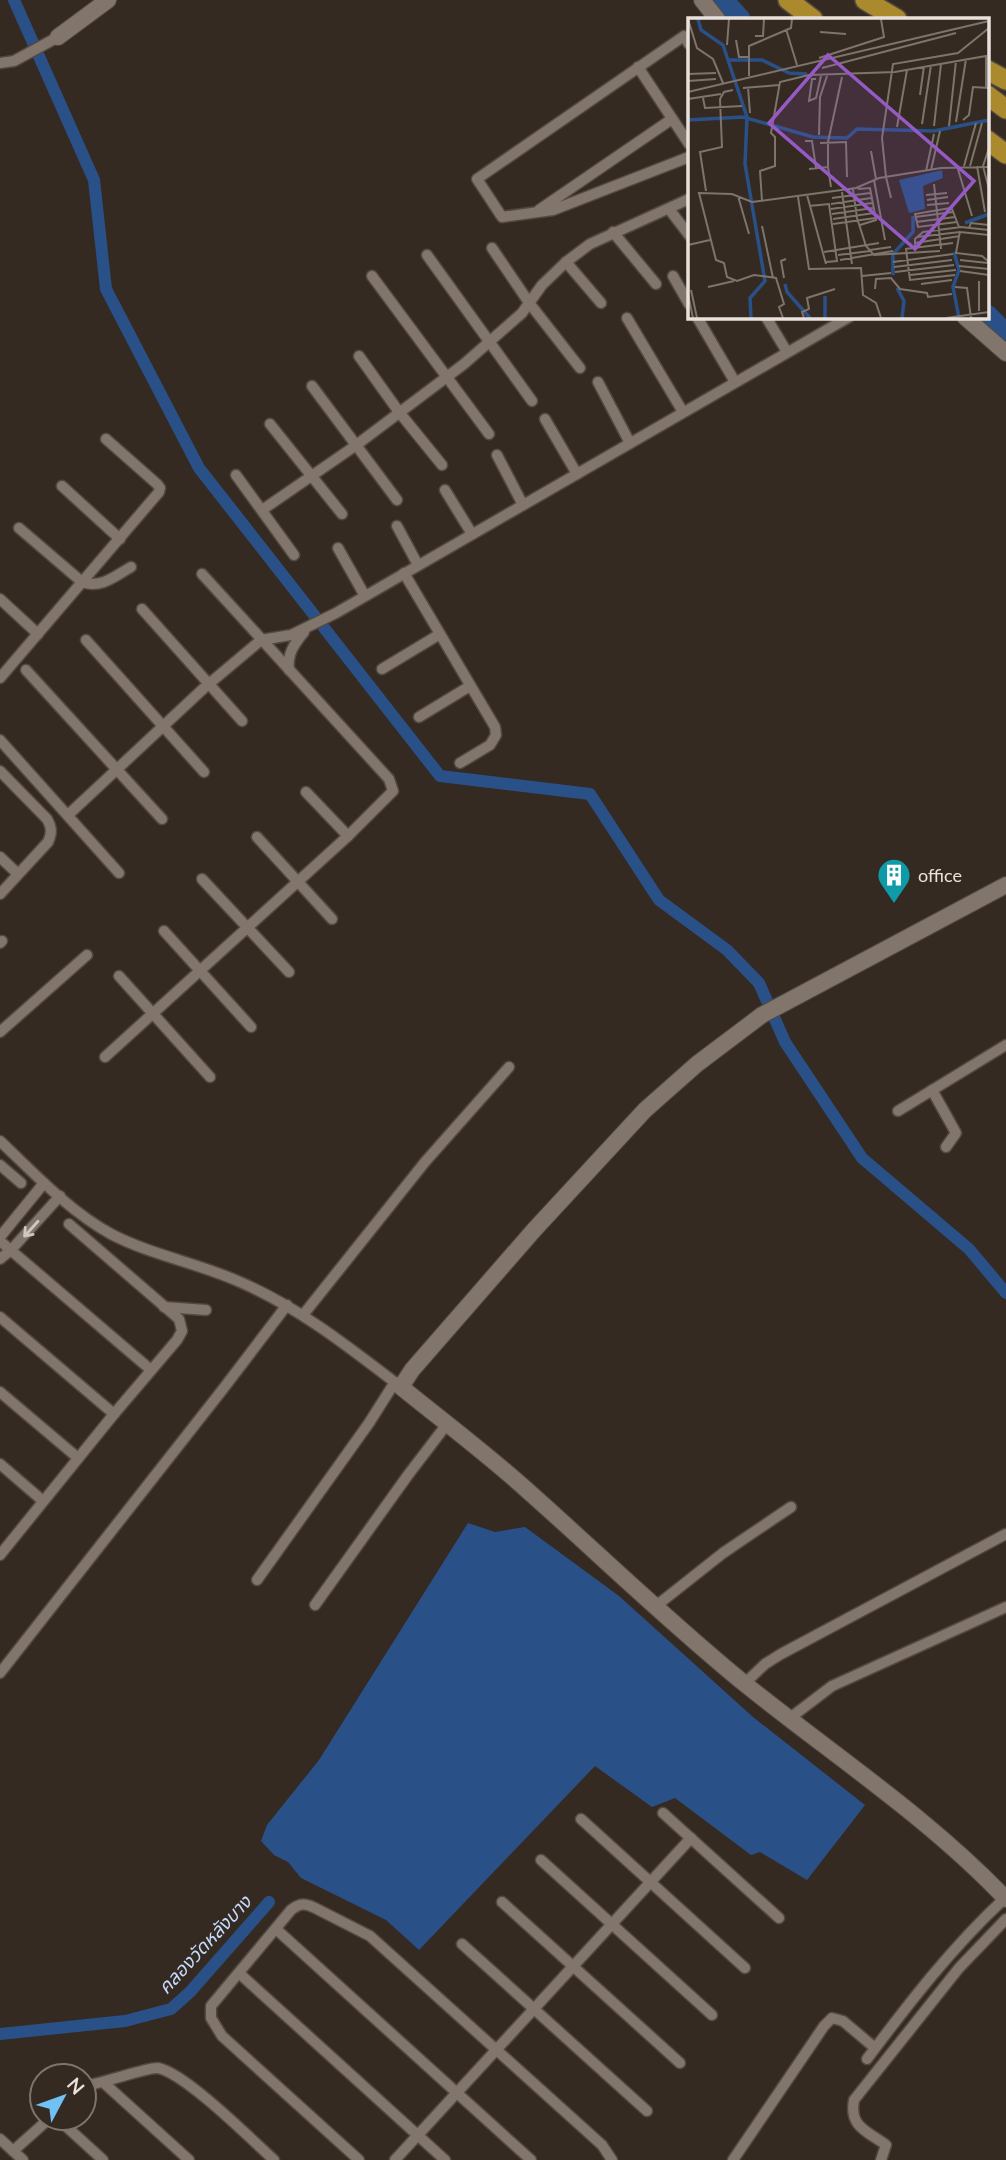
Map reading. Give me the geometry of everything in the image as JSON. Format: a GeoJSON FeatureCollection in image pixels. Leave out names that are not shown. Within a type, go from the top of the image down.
{"type":"FeatureCollection","features":[{"type":"Feature","properties":{"kind":"highway"},"geometry":{"type":"LineString","coordinates":[[788,0],[812,18]]}},
{"type":"Feature","properties":{"kind":"highway"},"geometry":{"type":"LineString","coordinates":[[857,0],[883,18]]}},
{"type":"Feature","properties":{"kind":"highway"},"geometry":{"type":"LineString","coordinates":[[865,0],[895,18]]}},
{"type":"Feature","properties":{"kind":"highway"},"geometry":{"type":"LineString","coordinates":[[988,71],[1006,80]]}},
{"type":"Feature","properties":{"kind":"highway"},"geometry":{"type":"LineString","coordinates":[[988,96],[1006,109]]}},
{"type":"Feature","properties":{"kind":"highway"},"geometry":{"type":"LineString","coordinates":[[988,142],[1006,154]]}},
{"type":"Feature","properties":{"kind":"street"},"geometry":{"type":"LineString","coordinates":[[0,63],[14,61],[58,37],[108,0]]}},
{"type":"Feature","properties":{"kind":"street"},"geometry":{"type":"LineString","coordinates":[[702,0],[716,18]]}},
{"type":"Feature","properties":{"kind":"street"},"geometry":{"type":"LineString","coordinates":[[688,42],[684,36],[477,179],[502,217],[534,214],[553,210],[688,157]]}},
{"type":"Feature","properties":{"kind":"street"},"geometry":{"type":"LineString","coordinates":[[638,67],[688,143]]}},
{"type":"Feature","properties":{"kind":"street"},"geometry":{"type":"LineString","coordinates":[[534,214],[672,119]]}},
{"type":"Feature","properties":{"kind":"street"},"geometry":{"type":"LineString","coordinates":[[262,510],[355,446],[489,343],[530,304],[542,285],[590,244],[688,200]]}},
{"type":"Feature","properties":{"kind":"street"},"geometry":{"type":"LineString","coordinates":[[669,209],[688,234]]}},
{"type":"Feature","properties":{"kind":"street"},"geometry":{"type":"LineString","coordinates":[[613,232],[656,284]]}},
{"type":"Feature","properties":{"kind":"street"},"geometry":{"type":"LineString","coordinates":[[492,248],[530,304],[580,368]]}},
{"type":"Feature","properties":{"kind":"street"},"geometry":{"type":"LineString","coordinates":[[427,255],[531,401]]}},
{"type":"Feature","properties":{"kind":"street"},"geometry":{"type":"LineString","coordinates":[[566,262],[601,303]]}},
{"type":"Feature","properties":{"kind":"street"},"geometry":{"type":"LineString","coordinates":[[373,276],[489,434]]}},
{"type":"Feature","properties":{"kind":"street"},"geometry":{"type":"LineString","coordinates":[[673,276],[688,302]]}},
{"type":"Feature","properties":{"kind":"street"},"geometry":{"type":"LineString","coordinates":[[627,318],[683,412]]}},
{"type":"Feature","properties":{"kind":"street"},"geometry":{"type":"LineString","coordinates":[[698,318],[735,382]]}},
{"type":"Feature","properties":{"kind":"street"},"geometry":{"type":"LineString","coordinates":[[767,318],[787,352]]}},
{"type":"Feature","properties":{"kind":"street"},"geometry":{"type":"LineString","coordinates":[[966,318],[1006,353]]}},
{"type":"Feature","properties":{"kind":"street"},"geometry":{"type":"LineString","coordinates":[[68,815],[209,684],[261,640],[284,637],[335,613],[787,352],[835,320]]}},
{"type":"Feature","properties":{"kind":"street"},"geometry":{"type":"LineString","coordinates":[[359,356],[399,412],[442,465]]}},
{"type":"Feature","properties":{"kind":"street"},"geometry":{"type":"LineString","coordinates":[[598,382],[630,443]]}},
{"type":"Feature","properties":{"kind":"street"},"geometry":{"type":"LineString","coordinates":[[312,386],[397,500]]}},
{"type":"Feature","properties":{"kind":"street"},"geometry":{"type":"LineString","coordinates":[[545,419],[577,474]]}},
{"type":"Feature","properties":{"kind":"street"},"geometry":{"type":"LineString","coordinates":[[270,424],[342,514]]}},
{"type":"Feature","properties":{"kind":"street"},"geometry":{"type":"LineString","coordinates":[[0,678],[159,492],[160,488],[106,439]]}},
{"type":"Feature","properties":{"kind":"street"},"geometry":{"type":"LineString","coordinates":[[497,455],[523,505]]}},
{"type":"Feature","properties":{"kind":"street"},"geometry":{"type":"LineString","coordinates":[[236,475],[294,555]]}},
{"type":"Feature","properties":{"kind":"street"},"geometry":{"type":"LineString","coordinates":[[62,486],[120,539]]}},
{"type":"Feature","properties":{"kind":"street"},"geometry":{"type":"LineString","coordinates":[[446,490],[472,534]]}},
{"type":"Feature","properties":{"kind":"street"},"geometry":{"type":"LineString","coordinates":[[397,526],[418,565]]}},
{"type":"Feature","properties":{"kind":"street"},"geometry":{"type":"LineString","coordinates":[[19,528],[82,582],[101,584],[131,567]]}},
{"type":"Feature","properties":{"kind":"street"},"geometry":{"type":"LineString","coordinates":[[338,548],[365,596]]}},
{"type":"Feature","properties":{"kind":"street"},"geometry":{"type":"LineString","coordinates":[[404,573],[495,727],[496,735],[490,745],[460,763]]}},
{"type":"Feature","properties":{"kind":"street"},"geometry":{"type":"LineString","coordinates":[[105,1057],[299,882],[393,791],[389,779],[202,574]]}},
{"type":"Feature","properties":{"kind":"street"},"geometry":{"type":"LineString","coordinates":[[0,599],[38,634]]}},
{"type":"Feature","properties":{"kind":"street"},"geometry":{"type":"LineString","coordinates":[[142,609],[242,721]]}},
{"type":"Feature","properties":{"kind":"street"},"geometry":{"type":"LineString","coordinates":[[289,671],[288,659],[305,629]]}},
{"type":"Feature","properties":{"kind":"street"},"geometry":{"type":"LineString","coordinates":[[382,669],[440,634]]}},
{"type":"Feature","properties":{"kind":"street"},"geometry":{"type":"LineString","coordinates":[[86,640],[204,772]]}},
{"type":"Feature","properties":{"kind":"street"},"geometry":{"type":"LineString","coordinates":[[26,670],[162,819]]}},
{"type":"Feature","properties":{"kind":"street"},"geometry":{"type":"LineString","coordinates":[[419,716],[470,686]]}},
{"type":"Feature","properties":{"kind":"street"},"geometry":{"type":"LineString","coordinates":[[0,740],[119,873]]}},
{"type":"Feature","properties":{"kind":"street"},"geometry":{"type":"LineString","coordinates":[[0,771],[52,827],[48,842],[0,894]]}},
{"type":"Feature","properties":{"kind":"street"},"geometry":{"type":"LineString","coordinates":[[306,792],[348,836]]}},
{"type":"Feature","properties":{"kind":"street"},"geometry":{"type":"LineString","coordinates":[[257,836],[332,919]]}},
{"type":"Feature","properties":{"kind":"street"},"geometry":{"type":"LineString","coordinates":[[0,857],[18,873]]}},
{"type":"Feature","properties":{"kind":"street"},"geometry":{"type":"LineString","coordinates":[[202,879],[289,972]]}},
{"type":"Feature","properties":{"kind":"street"},"geometry":{"type":"LineString","coordinates":[[257,1580],[398,1384],[645,1110],[697,1064],[762,1015],[1006,884]]}},
{"type":"Feature","properties":{"kind":"street"},"geometry":{"type":"LineString","coordinates":[[164,931],[251,1027]]}},
{"type":"Feature","properties":{"kind":"street"},"geometry":{"type":"LineString","coordinates":[[0,1032],[87,955]]}},
{"type":"Feature","properties":{"kind":"street"},"geometry":{"type":"LineString","coordinates":[[118,976],[210,1077]]}},
{"type":"Feature","properties":{"kind":"street"},"geometry":{"type":"LineString","coordinates":[[898,1111],[1006,1045]]}},
{"type":"Feature","properties":{"kind":"street"},"geometry":{"type":"LineString","coordinates":[[303,1315],[425,1162],[509,1067]]}},
{"type":"Feature","properties":{"kind":"street"},"geometry":{"type":"LineString","coordinates":[[933,1090],[956,1133],[946,1147]]}},
{"type":"Feature","properties":{"kind":"street"},"geometry":{"type":"LineString","coordinates":[[0,1142],[44,1183],[108,1233],[210,1269],[287,1305],[398,1384],[526,1489],[745,1684],[877,1784],[980,1872],[1006,1899],[976,1926],[938,1969],[867,2059]]}},
{"type":"Feature","properties":{"kind":"street"},"geometry":{"type":"LineString","coordinates":[[0,1165],[21,1183]]}},
{"type":"Feature","properties":{"kind":"street"},"geometry":{"type":"LineString","coordinates":[[44,1183],[0,1239],[151,1370]]}},
{"type":"Feature","properties":{"kind":"street"},"geometry":{"type":"LineString","coordinates":[[0,1259],[60,1196]]}},
{"type":"Feature","properties":{"kind":"street"},"geometry":{"type":"LineString","coordinates":[[2,1548],[43,1502],[182,1331],[178,1319],[69,1224]]}},
{"type":"Feature","properties":{"kind":"street"},"geometry":{"type":"LineString","coordinates":[[0,1673],[287,1305]]}},
{"type":"Feature","properties":{"kind":"street"},"geometry":{"type":"LineString","coordinates":[[164,1307],[206,1310]]}},
{"type":"Feature","properties":{"kind":"street"},"geometry":{"type":"LineString","coordinates":[[0,1317],[114,1414]]}},
{"type":"Feature","properties":{"kind":"street"},"geometry":{"type":"LineString","coordinates":[[0,1392],[78,1458]]}},
{"type":"Feature","properties":{"kind":"street"},"geometry":{"type":"LineString","coordinates":[[315,1605],[447,1424]]}},
{"type":"Feature","properties":{"kind":"street"},"geometry":{"type":"LineString","coordinates":[[0,1464],[43,1502]]}},
{"type":"Feature","properties":{"kind":"street"},"geometry":{"type":"LineString","coordinates":[[656,1606],[723,1553],[790,1507]]}},
{"type":"Feature","properties":{"kind":"street"},"geometry":{"type":"LineString","coordinates":[[745,1684],[765,1664],[780,1654],[1006,1534]]}},
{"type":"Feature","properties":{"kind":"street"},"geometry":{"type":"LineString","coordinates":[[790,1718],[832,1686],[1006,1607]]}},
{"type":"Feature","properties":{"kind":"street"},"geometry":{"type":"LineString","coordinates":[[663,1813],[779,1918]]}},
{"type":"Feature","properties":{"kind":"street"},"geometry":{"type":"LineString","coordinates":[[581,1819],[745,1968]]}},
{"type":"Feature","properties":{"kind":"street"},"geometry":{"type":"LineString","coordinates":[[395,2160],[691,1838]]}},
{"type":"Feature","properties":{"kind":"street"},"geometry":{"type":"LineString","coordinates":[[541,1860],[712,2015]]}},
{"type":"Feature","properties":{"kind":"street"},"geometry":{"type":"LineString","coordinates":[[502,1902],[680,2063]]}},
{"type":"Feature","properties":{"kind":"street"},"geometry":{"type":"LineString","coordinates":[[359,2160],[222,2036],[211,2018],[211,2006],[298,1904],[306,1904],[349,1924],[380,1945],[602,2145],[612,2160]]}},
{"type":"Feature","properties":{"kind":"street"},"geometry":{"type":"LineString","coordinates":[[881,2160],[886,2145],[856,2123],[853,2117],[854,2100],[959,1968],[1006,1919]]}},
{"type":"Feature","properties":{"kind":"street"},"geometry":{"type":"LineString","coordinates":[[276,1929],[531,2160]]}},
{"type":"Feature","properties":{"kind":"street"},"geometry":{"type":"LineString","coordinates":[[462,1944],[647,2111]]}},
{"type":"Feature","properties":{"kind":"street"},"geometry":{"type":"LineString","coordinates":[[240,1974],[445,2160]]}},
{"type":"Feature","properties":{"kind":"street"},"geometry":{"type":"LineString","coordinates":[[733,2160],[829,2021],[836,2018],[843,2021],[875,2048]]}},
{"type":"Feature","properties":{"kind":"street"},"geometry":{"type":"LineString","coordinates":[[98,2084],[157,2068],[170,2073],[207,2099],[274,2160]]}},
{"type":"Feature","properties":{"kind":"street"},"geometry":{"type":"LineString","coordinates":[[104,2083],[189,2160]]}},
{"type":"Feature","properties":{"kind":"street"},"geometry":{"type":"LineString","coordinates":[[13,2151],[34,2132]]}},
{"type":"Feature","properties":{"kind":"street"},"geometry":{"type":"LineString","coordinates":[[72,2132],[103,2160]]}},
{"type":"Feature","properties":{"kind":"street"},"geometry":{"type":"LineString","coordinates":[[0,2139],[23,2160]]}},
{"type":"Feature","properties":{"kind":"water"},"geometry":{"type":"Polygon","coordinates":[[[468,1523],[495,1532],[525,1527],[619,1596],[753,1717],[865,1805],[807,1880],[760,1852],[751,1855],[675,1798],[652,1807],[595,1766],[419,1950],[386,1920],[301,1878],[288,1862],[274,1855],[261,1841],[267,1825],[319,1760],[468,1523]]]}},
{"type":"Feature","properties":{"kind":"waterway"},"geometry":{"type":"LineString","coordinates":[[14,0],[94,180],[106,289],[199,468],[440,776],[590,794],[659,900],[727,950],[759,983],[785,1042],[862,1158],[969,1249],[1006,1293]]}},
{"type":"Feature","properties":{"kind":"waterway"},"geometry":{"type":"LineString","coordinates":[[723,0],[739,18]]}},
{"type":"Feature","properties":{"kind":"waterway"},"geometry":{"type":"LineString","coordinates":[[988,316],[1006,334]]}},
{"type":"Feature","properties":{"kind":"waterway","name":"คลองวัดหลังบาง"},"geometry":{"type":"LineString","coordinates":[[0,2034],[125,2021],[171,2009],[190,1992],[269,1902]]}},
{"type":"Feature","properties":{"kind":"place","name":"office"},"geometry":{"type":"Point","coordinates":[894,905]}}]}
